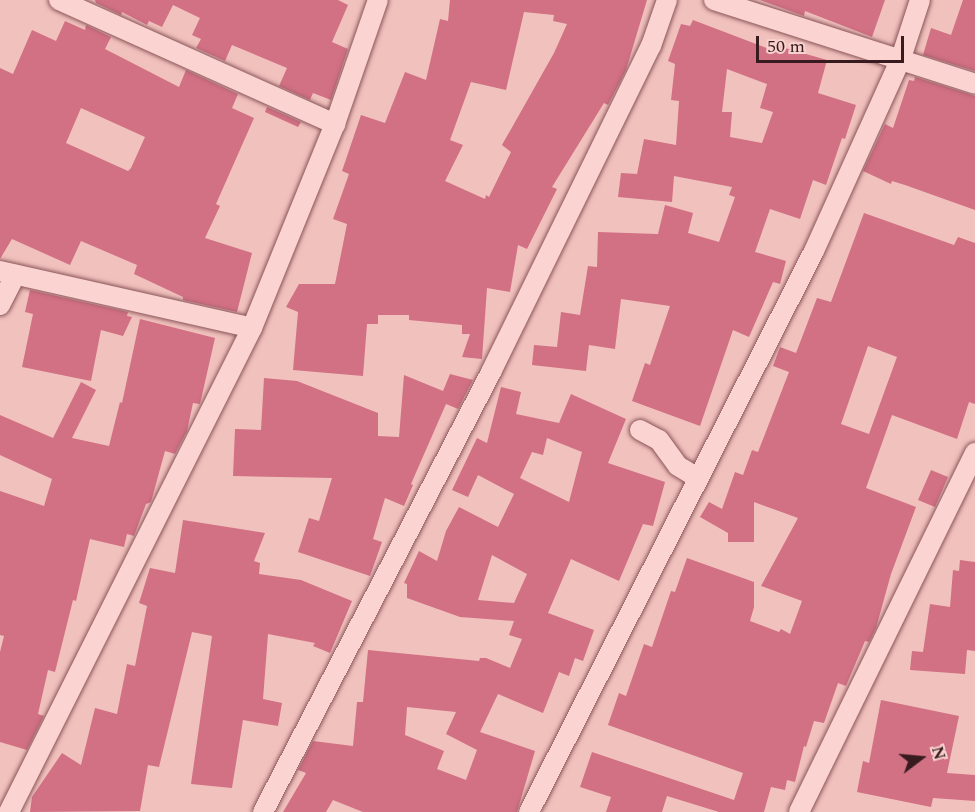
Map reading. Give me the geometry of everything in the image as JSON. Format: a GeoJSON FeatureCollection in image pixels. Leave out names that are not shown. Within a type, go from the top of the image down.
{"type":"FeatureCollection","features":[{"type":"Feature","properties":{"kind":"street"},"geometry":{"type":"LineString","coordinates":[[59,0],[335,124]]}},
{"type":"Feature","properties":{"kind":"street"},"geometry":{"type":"LineString","coordinates":[[9,812],[252,328],[335,124],[378,0]]}},
{"type":"Feature","properties":{"kind":"street"},"geometry":{"type":"LineString","coordinates":[[263,812],[497,361],[651,46],[667,0]]}},
{"type":"Feature","properties":{"kind":"street"},"geometry":{"type":"LineString","coordinates":[[714,0],[901,58],[975,84]]}},
{"type":"Feature","properties":{"kind":"street"},"geometry":{"type":"LineString","coordinates":[[530,812],[814,251],[901,58],[920,0]]}},
{"type":"Feature","properties":{"kind":"street"},"geometry":{"type":"LineString","coordinates":[[0,305],[8,273],[252,328]]}},
{"type":"Feature","properties":{"kind":"street"},"geometry":{"type":"LineString","coordinates":[[640,430],[659,440],[678,466],[698,478]]}},
{"type":"Feature","properties":{"kind":"street"},"geometry":{"type":"LineString","coordinates":[[799,812],[975,453]]}},
{"type":"Feature","properties":{"kind":"building"},"geometry":{"type":"Polygon","coordinates":[[[95,0],[338,0],[348,5],[332,42],[348,49],[331,100],[313,93],[310,100],[279,86],[287,68],[232,45],[225,61],[196,48],[201,39],[192,35],[200,18],[173,5],[162,27],[149,21],[147,25],[122,12],[121,15],[96,3],[95,0]]]}},
{"type":"Feature","properties":{"kind":"building"},"geometry":{"type":"Polygon","coordinates":[[[450,0],[647,0],[626,70],[608,105],[604,103],[552,187],[557,189],[527,249],[518,245],[510,292],[487,288],[482,359],[462,357],[470,334],[462,334],[462,325],[409,320],[409,315],[378,315],[378,324],[367,324],[363,376],[293,370],[298,312],[286,307],[299,284],[335,284],[347,224],[333,219],[349,174],[342,171],[361,115],[385,123],[405,72],[426,80],[440,19],[448,21],[450,0]],[[524,12],[506,90],[471,82],[450,140],[463,145],[445,181],[485,199],[486,195],[489,197],[511,152],[502,145],[554,53],[567,24],[553,21],[554,15],[524,12]]]}},
{"type":"Feature","properties":{"kind":"building"},"geometry":{"type":"Polygon","coordinates":[[[760,0],[885,0],[872,37],[805,11],[804,16],[760,0]]]}},
{"type":"Feature","properties":{"kind":"building"},"geometry":{"type":"Polygon","coordinates":[[[963,0],[975,0],[975,71],[923,55],[931,28],[951,35],[963,0]]]}},
{"type":"Feature","properties":{"kind":"building"},"geometry":{"type":"Polygon","coordinates":[[[693,20],[777,52],[778,46],[827,60],[818,93],[856,105],[826,185],[813,180],[800,219],[770,209],[755,252],[786,261],[780,284],[773,282],[749,337],[733,330],[700,426],[632,401],[645,363],[650,365],[670,306],[621,299],[615,349],[589,345],[586,371],[532,365],[534,345],[557,347],[561,312],[580,315],[588,266],[597,267],[598,232],[658,234],[665,205],[693,213],[688,233],[719,242],[735,197],[729,195],[732,187],[674,176],[672,202],[618,197],[621,173],[637,174],[644,139],[676,145],[679,101],[671,100],[675,64],[668,61],[681,24],[690,26],[693,20]],[[727,69],[722,112],[732,112],[730,137],[762,143],[773,112],[760,108],[767,84],[727,69]]]}},
{"type":"Feature","properties":{"kind":"building"},"geometry":{"type":"Polygon","coordinates":[[[65,21],[85,30],[86,25],[111,37],[105,49],[179,87],[186,70],[238,94],[232,108],[254,118],[216,204],[220,206],[205,238],[252,253],[237,312],[183,300],[183,297],[134,274],[137,265],[81,241],[70,265],[12,239],[0,259],[0,68],[13,74],[32,30],[56,41],[65,21]],[[81,108],[66,143],[128,171],[145,137],[81,108]]]}},
{"type":"Feature","properties":{"kind":"building"},"geometry":{"type":"Polygon","coordinates":[[[915,77],[975,96],[975,210],[905,185],[892,181],[891,184],[863,171],[885,124],[893,128],[909,80],[914,81],[915,77]]]}},
{"type":"Feature","properties":{"kind":"building"},"geometry":{"type":"Polygon","coordinates":[[[267,107],[301,122],[298,127],[265,112],[267,107]]]}},
{"type":"Feature","properties":{"kind":"building"},"geometry":{"type":"Polygon","coordinates":[[[864,213],[954,245],[958,237],[975,243],[975,404],[969,402],[957,439],[892,415],[866,488],[916,507],[891,574],[876,628],[869,642],[865,641],[846,686],[838,683],[824,723],[814,721],[806,747],[804,746],[795,782],[787,780],[785,790],[771,787],[764,812],[719,812],[667,796],[662,812],[606,812],[611,797],[580,787],[592,752],[734,800],[743,773],[608,725],[619,693],[626,696],[644,644],[652,647],[671,591],[675,592],[687,558],[754,582],[754,607],[750,621],[779,632],[781,629],[790,634],[802,601],[761,586],[798,518],[754,502],[754,542],[728,542],[728,533],[700,517],[709,502],[722,509],[735,472],[743,475],[752,450],[758,452],[789,372],[773,366],[780,347],[796,353],[817,298],[831,302],[864,213]],[[868,346],[841,424],[869,434],[897,357],[868,346]]]}},
{"type":"Feature","properties":{"kind":"building"},"geometry":{"type":"Polygon","coordinates":[[[30,290],[128,312],[127,316],[132,317],[123,336],[101,330],[91,381],[22,367],[33,314],[25,312],[30,290]]]}},
{"type":"Feature","properties":{"kind":"building"},"geometry":{"type":"Polygon","coordinates":[[[140,319],[215,338],[200,404],[193,403],[187,431],[175,454],[165,451],[151,502],[146,504],[134,536],[127,534],[124,547],[90,539],[76,601],[73,600],[55,672],[48,670],[38,714],[44,716],[27,750],[0,742],[0,652],[4,636],[0,635],[0,491],[44,506],[52,479],[0,455],[0,415],[53,438],[81,382],[96,390],[72,438],[109,446],[120,402],[122,403],[140,319]]]}},
{"type":"Feature","properties":{"kind":"building"},"geometry":{"type":"Polygon","coordinates":[[[450,374],[473,380],[458,409],[446,404],[411,484],[413,485],[404,506],[385,498],[373,539],[382,542],[370,576],[298,552],[309,518],[319,521],[332,478],[233,476],[235,429],[261,430],[264,378],[297,381],[378,413],[378,436],[399,437],[404,375],[443,391],[450,374]]]}},
{"type":"Feature","properties":{"kind":"building"},"geometry":{"type":"Polygon","coordinates":[[[501,387],[521,392],[516,414],[559,423],[571,394],[626,419],[608,463],[665,482],[653,526],[643,524],[619,581],[571,559],[548,613],[594,630],[583,661],[575,658],[569,676],[559,672],[543,713],[498,694],[480,732],[535,751],[517,812],[363,812],[333,800],[326,812],[283,812],[306,773],[298,770],[313,741],[353,746],[357,702],[363,702],[368,650],[479,661],[480,658],[486,658],[510,668],[522,639],[509,635],[514,621],[460,617],[407,598],[407,584],[404,583],[419,551],[437,561],[446,531],[459,507],[498,527],[514,494],[478,475],[468,497],[452,490],[477,438],[487,443],[501,387]],[[547,438],[543,455],[532,452],[520,478],[569,502],[582,452],[547,438]],[[492,555],[478,600],[514,603],[527,574],[492,555]],[[407,707],[405,735],[444,751],[437,769],[466,780],[477,750],[446,734],[456,712],[407,707]]]}},
{"type":"Feature","properties":{"kind":"building"},"geometry":{"type":"Polygon","coordinates":[[[931,470],[948,477],[935,507],[918,500],[931,470]]]}},
{"type":"Feature","properties":{"kind":"building"},"geometry":{"type":"Polygon","coordinates":[[[183,520],[265,533],[254,561],[260,563],[259,574],[301,580],[352,601],[330,653],[313,646],[315,643],[268,634],[263,699],[282,703],[278,726],[243,720],[232,788],[191,784],[212,636],[192,632],[159,767],[148,765],[140,811],[30,812],[32,797],[62,753],[81,765],[95,708],[117,714],[127,664],[135,666],[147,606],[139,603],[150,568],[175,573],[183,520]]]}},
{"type":"Feature","properties":{"kind":"building"},"geometry":{"type":"Polygon","coordinates":[[[960,560],[975,562],[975,651],[967,650],[965,674],[910,670],[912,651],[923,652],[930,604],[950,607],[953,570],[959,571],[960,560]]]}},
{"type":"Feature","properties":{"kind":"building"},"geometry":{"type":"Polygon","coordinates":[[[881,700],[959,716],[947,773],[975,775],[975,801],[933,798],[931,807],[857,792],[863,761],[869,763],[881,700]]]}}]}
